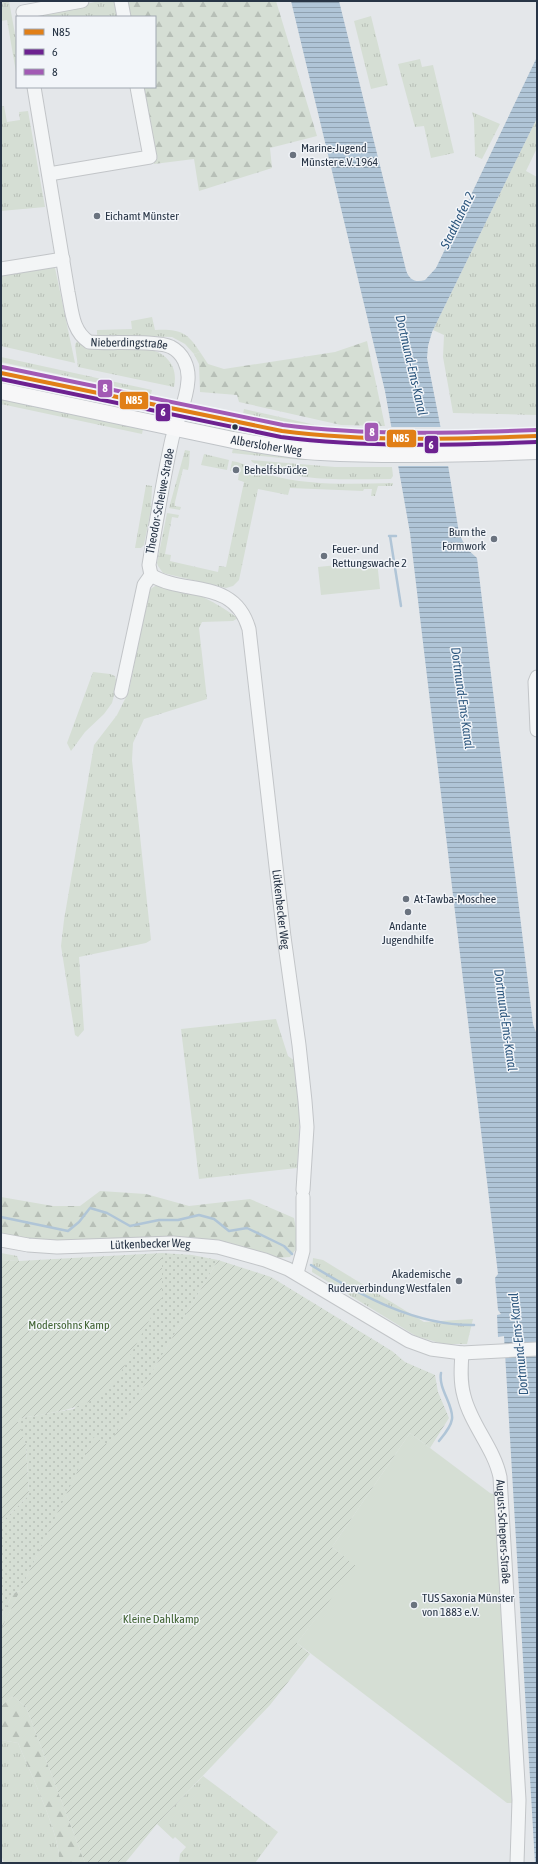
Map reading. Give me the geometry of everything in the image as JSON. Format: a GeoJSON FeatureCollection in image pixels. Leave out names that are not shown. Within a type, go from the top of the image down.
{"type":"FeatureCollection","features":[{"type":"Feature","properties":{"kind":"main road","name":"Albersloher Weg"},"geometry":{"type":"LineString","coordinates":[[1,373],[182,409],[282,431],[378,446]]}},
{"type":"Feature","properties":{"kind":"main road","name":"Albersloher Weg"},"geometry":{"type":"LineString","coordinates":[[1,391],[271,447],[319,452],[378,446],[454,446],[537,451]]}},
{"type":"Feature","properties":{"kind":"main road","name":"Albersloher Weg"},"geometry":{"type":"LineString","coordinates":[[454,446],[537,436]]}},
{"type":"Feature","properties":{"kind":"street"},"geometry":{"type":"LineString","coordinates":[[24,10],[82,1]]}},
{"type":"Feature","properties":{"kind":"street"},"geometry":{"type":"LineString","coordinates":[[121,1],[124,16]]}},
{"type":"Feature","properties":{"kind":"street","name":"Nieberdingstraße"},"geometry":{"type":"LineString","coordinates":[[34,88],[74,322],[77,330],[83,338],[89,342],[164,345],[177,352],[186,365],[188,374],[186,394],[175,427]]}},
{"type":"Feature","properties":{"kind":"street"},"geometry":{"type":"LineString","coordinates":[[49,174],[150,156],[137,88]]}},
{"type":"Feature","properties":{"kind":"street"},"geometry":{"type":"LineString","coordinates":[[1,269],[63,259]]}},
{"type":"Feature","properties":{"kind":"street","name":"Theodor-Scheiwe-Straße"},"geometry":{"type":"LineString","coordinates":[[121,692],[144,585],[151,575],[148,565],[175,427]]}},
{"type":"Feature","properties":{"kind":"street","name":"Lütkenbecker Weg"},"geometry":{"type":"LineString","coordinates":[[151,575],[162,580],[215,591],[234,604],[240,611],[249,629],[283,930],[300,1045],[307,1127],[303,1193],[303,1251],[297,1274]]}},
{"type":"Feature","properties":{"kind":"street"},"geometry":{"type":"LineString","coordinates":[[537,677],[535,682],[537,730]]}},
{"type":"Feature","properties":{"kind":"street","name":"Lütkenbecker Weg"},"geometry":{"type":"LineString","coordinates":[[1,1240],[28,1245],[57,1247],[198,1244],[237,1251],[265,1260],[297,1274],[409,1341],[431,1349],[462,1353],[537,1349]]}},
{"type":"Feature","properties":{"kind":"street","name":"August-Schepers-Straße"},"geometry":{"type":"LineString","coordinates":[[462,1353],[461,1383],[464,1397],[496,1460],[500,1477],[519,1800],[517,1863]]}},
{"type":"Feature","properties":{"kind":"green space"},"geometry":{"type":"Polygon","coordinates":[[[1,1],[9,1],[16,40],[16,72],[7,20],[1,21],[1,1]]]}},
{"type":"Feature","properties":{"kind":"green space"},"geometry":{"type":"Polygon","coordinates":[[[100,1],[118,1],[122,16],[29,16],[100,1]]]}},
{"type":"Feature","properties":{"kind":"green space"},"geometry":{"type":"Polygon","coordinates":[[[124,1],[276,1],[317,136],[270,148],[272,168],[199,191],[194,159],[154,164],[140,88],[156,88],[156,16],[127,16],[124,1]]]}},
{"type":"Feature","properties":{"kind":"green space"},"geometry":{"type":"Polygon","coordinates":[[[371,16],[388,85],[371,89],[354,21],[371,16]]]}},
{"type":"Feature","properties":{"kind":"green space"},"geometry":{"type":"Polygon","coordinates":[[[420,59],[422,67],[433,65],[454,153],[431,158],[424,126],[415,127],[398,64],[420,59]]]}},
{"type":"Feature","properties":{"kind":"green space"},"geometry":{"type":"Polygon","coordinates":[[[4,106],[7,122],[20,120],[19,112],[28,111],[45,207],[1,211],[1,107],[4,106]]]}},
{"type":"Feature","properties":{"kind":"green space"},"geometry":{"type":"Polygon","coordinates":[[[472,112],[500,124],[482,159],[475,156],[474,119],[472,112]]]}},
{"type":"Feature","properties":{"kind":"green space"},"geometry":{"type":"Polygon","coordinates":[[[537,118],[537,148],[526,171],[537,177],[537,415],[453,413],[443,357],[444,335],[433,330],[537,118]]]}},
{"type":"Feature","properties":{"kind":"green space"},"geometry":{"type":"Polygon","coordinates":[[[54,263],[75,363],[1,346],[1,274],[54,263]]]}},
{"type":"Feature","properties":{"kind":"green space"},"geometry":{"type":"Polygon","coordinates":[[[152,317],[155,330],[170,330],[181,333],[191,340],[200,352],[194,354],[185,344],[172,337],[97,335],[97,330],[132,329],[131,321],[152,317]]]}},
{"type":"Feature","properties":{"kind":"green space"},"geometry":{"type":"Polygon","coordinates":[[[77,341],[86,347],[97,349],[136,348],[149,349],[160,353],[173,367],[175,377],[174,387],[78,367],[75,345],[77,341]]]}},
{"type":"Feature","properties":{"kind":"green space"},"geometry":{"type":"Polygon","coordinates":[[[367,341],[385,426],[341,425],[239,402],[237,395],[200,392],[199,364],[194,354],[200,352],[208,364],[224,369],[335,352],[367,341]]]}},
{"type":"Feature","properties":{"kind":"green space"},"geometry":{"type":"Polygon","coordinates":[[[1,357],[152,390],[150,398],[104,384],[1,362],[1,357]]]}},
{"type":"Feature","properties":{"kind":"green space"},"geometry":{"type":"Polygon","coordinates":[[[1,379],[148,406],[147,412],[41,390],[1,385],[1,379]]]}},
{"type":"Feature","properties":{"kind":"green space"},"geometry":{"type":"Polygon","coordinates":[[[1,399],[143,429],[142,434],[1,404],[1,399]]]}},
{"type":"Feature","properties":{"kind":"green space"},"geometry":{"type":"Polygon","coordinates":[[[244,409],[328,429],[325,432],[301,425],[243,414],[244,409]]]}},
{"type":"Feature","properties":{"kind":"green space"},"geometry":{"type":"Polygon","coordinates":[[[208,424],[289,440],[332,442],[337,449],[207,430],[208,424]]]}},
{"type":"Feature","properties":{"kind":"green space"},"geometry":{"type":"Polygon","coordinates":[[[233,448],[378,459],[378,462],[301,460],[232,453],[233,448]]]}},
{"type":"Feature","properties":{"kind":"green space"},"geometry":{"type":"Polygon","coordinates":[[[185,450],[190,451],[189,467],[188,470],[183,469],[175,502],[175,506],[181,507],[180,510],[169,508],[185,450]]]}},
{"type":"Feature","properties":{"kind":"green space"},"geometry":{"type":"Polygon","coordinates":[[[204,454],[229,460],[227,470],[201,465],[204,454]]]}},
{"type":"Feature","properties":{"kind":"green space"},"geometry":{"type":"Polygon","coordinates":[[[251,460],[335,467],[392,467],[393,476],[391,479],[338,479],[303,477],[269,469],[252,462],[251,460]]]}},
{"type":"Feature","properties":{"kind":"green space"},"geometry":{"type":"Polygon","coordinates":[[[232,461],[242,463],[270,475],[285,479],[331,484],[393,484],[392,486],[378,486],[375,496],[371,496],[372,489],[364,489],[363,491],[290,488],[288,495],[258,489],[239,580],[233,586],[226,588],[163,573],[157,563],[167,513],[179,515],[178,518],[172,517],[165,554],[171,555],[170,561],[218,572],[219,566],[226,567],[244,482],[238,480],[239,473],[230,471],[232,461]]]}},
{"type":"Feature","properties":{"kind":"green space"},"geometry":{"type":"Polygon","coordinates":[[[146,485],[152,486],[151,509],[144,545],[141,548],[135,548],[146,485]]]}},
{"type":"Feature","properties":{"kind":"green space"},"geometry":{"type":"Polygon","coordinates":[[[377,561],[380,589],[321,595],[318,567],[377,561]]]}},
{"type":"Feature","properties":{"kind":"green space"},"geometry":{"type":"Polygon","coordinates":[[[155,586],[178,588],[199,595],[219,605],[238,618],[233,621],[202,622],[199,628],[207,699],[144,719],[133,743],[132,760],[151,940],[146,943],[79,957],[84,1030],[78,1037],[75,1035],[61,946],[64,920],[94,745],[117,715],[129,691],[149,590],[155,586]]]}},
{"type":"Feature","properties":{"kind":"green space"},"geometry":{"type":"Polygon","coordinates":[[[93,672],[115,676],[117,684],[112,703],[104,714],[85,732],[71,751],[67,743],[93,672]]]}},
{"type":"Feature","properties":{"kind":"green space"},"geometry":{"type":"Polygon","coordinates":[[[276,1019],[288,1056],[295,1061],[300,1119],[297,1168],[199,1179],[181,1029],[276,1019]]]}},
{"type":"Feature","properties":{"kind":"green space"},"geometry":{"type":"Polygon","coordinates":[[[100,1191],[146,1194],[189,1206],[250,1199],[294,1218],[299,1245],[290,1257],[277,1258],[259,1251],[198,1240],[109,1242],[25,1240],[1,1236],[1,1197],[53,1206],[80,1206],[100,1191]]]}},
{"type":"Feature","properties":{"kind":"green space"},"geometry":{"type":"Polygon","coordinates":[[[1,1253],[17,1256],[19,1261],[1,1260],[1,1253]]]}},
{"type":"Feature","properties":{"kind":"green space"},"geometry":{"type":"Polygon","coordinates":[[[162,1253],[192,1255],[218,1260],[109,1446],[94,1438],[20,1591],[13,1593],[1,1617],[1,1523],[29,1495],[26,1445],[16,1419],[74,1409],[162,1297],[162,1253]]]}},
{"type":"Feature","properties":{"kind":"green space","name":"Modersohns Kamp"},"geometry":{"type":"Polygon","coordinates":[[[162,1253],[162,1297],[114,1385],[103,1394],[80,1405],[56,1412],[17,1419],[26,1445],[29,1495],[1,1523],[1,1260],[19,1261],[162,1253]]]}},
{"type":"Feature","properties":{"kind":"green space"},"geometry":{"type":"Polygon","coordinates":[[[313,1258],[323,1260],[424,1322],[473,1319],[467,1344],[443,1344],[416,1336],[312,1272],[313,1258]]]}},
{"type":"Feature","properties":{"kind":"green space","name":"Kleine Dahlkamp"},"geometry":{"type":"Polygon","coordinates":[[[218,1260],[271,1277],[392,1351],[405,1362],[435,1375],[438,1392],[449,1418],[430,1448],[410,1433],[332,1547],[357,1566],[297,1643],[310,1654],[270,1705],[157,1824],[125,1863],[85,1863],[26,1707],[13,1696],[1,1706],[1,1630],[94,1437],[109,1445],[218,1260]]]}},
{"type":"Feature","properties":{"kind":"green space","name":"TUS Saxonia Münster von 1883 e.V."},"geometry":{"type":"Polygon","coordinates":[[[410,1433],[490,1493],[496,1495],[512,1803],[507,1803],[297,1643],[356,1566],[332,1547],[410,1433]]]}},
{"type":"Feature","properties":{"kind":"green space"},"geometry":{"type":"Polygon","coordinates":[[[20,1591],[1,1630],[1,1617],[13,1593],[20,1591]]]}},
{"type":"Feature","properties":{"kind":"green space"},"geometry":{"type":"Polygon","coordinates":[[[13,1696],[26,1707],[85,1863],[58,1863],[59,1854],[51,1823],[18,1743],[1,1740],[1,1706],[13,1696]]]}},
{"type":"Feature","properties":{"kind":"green space"},"geometry":{"type":"Polygon","coordinates":[[[1,1740],[18,1743],[51,1823],[59,1854],[58,1863],[4,1863],[1,1855],[1,1740]]]}},
{"type":"Feature","properties":{"kind":"green space"},"geometry":{"type":"Polygon","coordinates":[[[203,1776],[278,1832],[255,1863],[179,1862],[180,1854],[186,1847],[175,1837],[173,1839],[157,1824],[203,1776]]]}},
{"type":"Feature","properties":{"kind":"water","name":"Dortmund-Ems-Kanal"},"geometry":{"type":"Polygon","coordinates":[[[291,1],[339,1],[406,270],[409,276],[416,281],[425,280],[436,268],[537,57],[537,118],[432,332],[428,346],[427,358],[448,465],[459,533],[466,548],[477,558],[533,1024],[537,1035],[537,1863],[535,1863],[504,1336],[498,1337],[497,1315],[501,1314],[498,1310],[495,1278],[498,1274],[410,533],[385,391],[291,1]]]}},
{"type":"Feature","properties":{"kind":"pier"},"geometry":{"type":"Polygon","coordinates":[[[390,427],[442,427],[451,466],[396,466],[390,427]]]}},
{"type":"Feature","properties":{"kind":"waterway"},"geometry":{"type":"LineString","coordinates":[[389,536],[396,536]]}},
{"type":"Feature","properties":{"kind":"waterway"},"geometry":{"type":"LineString","coordinates":[[390,536],[401,606]]}},
{"type":"Feature","properties":{"kind":"waterway"},"geometry":{"type":"LineString","coordinates":[[1,1217],[68,1231],[79,1222],[90,1208],[107,1213],[130,1226],[159,1220],[178,1220],[199,1215],[214,1219],[229,1231],[247,1228],[284,1246],[292,1254]]}},
{"type":"Feature","properties":{"kind":"waterway"},"geometry":{"type":"LineString","coordinates":[[311,1265],[349,1287],[389,1307],[431,1320],[452,1324],[474,1325]]}},
{"type":"Feature","properties":{"kind":"waterway"},"geometry":{"type":"LineString","coordinates":[[439,1441],[449,1428],[452,1419],[451,1408],[442,1385],[441,1373]]}},
{"type":"Feature","properties":{"kind":"transit line","name":"8"},"geometry":{"type":"LineString","coordinates":[[2,367],[283,425],[347,431],[410,433],[537,430]]}},
{"type":"Feature","properties":{"kind":"transit line","name":"N85"},"geometry":{"type":"LineString","coordinates":[[1,373],[282,431],[346,437],[410,439],[537,436]]}},
{"type":"Feature","properties":{"kind":"transit line","name":"6"},"geometry":{"type":"LineString","coordinates":[[1,379],[281,437],[345,443],[409,445],[537,442]]}},
{"type":"Feature","properties":{"kind":"place","name":"Marine-Jugend Münster e.V. 1964"},"geometry":{"type":"Point","coordinates":[293,155]}},
{"type":"Feature","properties":{"kind":"place","name":"Eichamt Münster"},"geometry":{"type":"Point","coordinates":[97,216]}},
{"type":"Feature","properties":{"kind":"place","name":"Behelfsbrücke"},"geometry":{"type":"Point","coordinates":[236,470]}},
{"type":"Feature","properties":{"kind":"place","name":"Burn the Formwork"},"geometry":{"type":"Point","coordinates":[494,539]}},
{"type":"Feature","properties":{"kind":"place","name":"Feuer- und Rettungswache 2"},"geometry":{"type":"Point","coordinates":[324,556]}},
{"type":"Feature","properties":{"kind":"place","name":"At-Tawba-Moschee"},"geometry":{"type":"Point","coordinates":[406,899]}},
{"type":"Feature","properties":{"kind":"place","name":"Andante Jugendhilfe"},"geometry":{"type":"Point","coordinates":[408,912]}},
{"type":"Feature","properties":{"kind":"place","name":"Akademische Ruderverbindung Westfalen"},"geometry":{"type":"Point","coordinates":[459,1281]}},
{"type":"Feature","properties":{"kind":"place","name":"TUS Saxonia Münster von 1883 e.V."},"geometry":{"type":"Point","coordinates":[414,1605]}},
{"type":"Feature","properties":{"kind":"water label","name":"Stadthafen 2"},"geometry":{"type":"Point","coordinates":[457,220]}}]}
